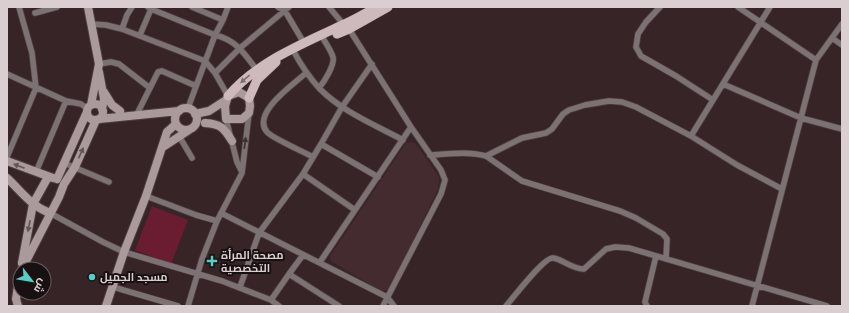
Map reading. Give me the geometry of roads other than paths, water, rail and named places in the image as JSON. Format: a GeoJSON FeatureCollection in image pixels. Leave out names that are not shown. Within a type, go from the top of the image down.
{"type":"FeatureCollection","features":[{"type":"Feature","properties":{"kind":"main road"},"geometry":{"type":"LineString","coordinates":[[249,98],[254,85],[277,61],[294,52],[324,40],[377,7]]}},
{"type":"Feature","properties":{"kind":"main road"},"geometry":{"type":"LineString","coordinates":[[227,98],[238,84],[256,69],[304,43],[346,27],[388,7]]}},
{"type":"Feature","properties":{"kind":"street"},"geometry":{"type":"LineString","coordinates":[[7,157],[36,88],[32,53],[19,7]]}},
{"type":"Feature","properties":{"kind":"street"},"geometry":{"type":"LineString","coordinates":[[36,13],[57,7]]}},
{"type":"Feature","properties":{"kind":"street"},"geometry":{"type":"LineString","coordinates":[[61,182],[75,167],[97,119],[102,115],[103,109],[104,99],[88,7]]}},
{"type":"Feature","properties":{"kind":"street"},"geometry":{"type":"LineString","coordinates":[[122,28],[132,7]]}},
{"type":"Feature","properties":{"kind":"street"},"geometry":{"type":"LineString","coordinates":[[192,7],[223,20]]}},
{"type":"Feature","properties":{"kind":"street"},"geometry":{"type":"LineString","coordinates":[[188,108],[215,35],[228,7]]}},
{"type":"Feature","properties":{"kind":"street"},"geometry":{"type":"LineString","coordinates":[[278,7],[287,9]]}},
{"type":"Feature","properties":{"kind":"street"},"geometry":{"type":"LineString","coordinates":[[329,7],[346,27],[372,64],[411,128],[441,170],[445,180],[440,194],[383,306]]}},
{"type":"Feature","properties":{"kind":"street"},"geometry":{"type":"LineString","coordinates":[[660,7],[646,22],[638,34],[636,47],[641,56],[713,100]]}},
{"type":"Feature","properties":{"kind":"street"},"geometry":{"type":"LineString","coordinates":[[738,7],[816,60]]}},
{"type":"Feature","properties":{"kind":"street"},"geometry":{"type":"LineString","coordinates":[[691,136],[770,7]]}},
{"type":"Feature","properties":{"kind":"street"},"geometry":{"type":"LineString","coordinates":[[140,35],[150,8],[215,35],[226,37],[240,48],[256,69]]}},
{"type":"Feature","properties":{"kind":"street"},"geometry":{"type":"LineString","coordinates":[[287,9],[304,43]]}},
{"type":"Feature","properties":{"kind":"street"},"geometry":{"type":"LineString","coordinates":[[215,73],[240,48],[287,9]]}},
{"type":"Feature","properties":{"kind":"street"},"geometry":{"type":"LineString","coordinates":[[91,24],[122,28],[205,61],[215,73],[227,98],[225,106],[226,119],[237,162],[242,173]]}},
{"type":"Feature","properties":{"kind":"street"},"geometry":{"type":"LineString","coordinates":[[752,306],[816,60],[842,24]]}},
{"type":"Feature","properties":{"kind":"street"},"geometry":{"type":"LineString","coordinates":[[832,38],[842,45]]}},
{"type":"Feature","properties":{"kind":"street"},"geometry":{"type":"LineString","coordinates":[[319,88],[325,81],[333,63],[333,58],[324,40]]}},
{"type":"Feature","properties":{"kind":"street"},"geometry":{"type":"LineString","coordinates":[[294,52],[306,73],[319,88],[342,107],[403,140]]}},
{"type":"Feature","properties":{"kind":"street"},"geometry":{"type":"LineString","coordinates":[[98,67],[111,62],[119,64],[150,88]]}},
{"type":"Feature","properties":{"kind":"street"},"geometry":{"type":"LineString","coordinates":[[240,288],[259,233],[303,174],[322,144],[342,107],[372,64]]}},
{"type":"Feature","properties":{"kind":"street"},"geometry":{"type":"LineString","coordinates":[[98,67],[89,109],[89,117],[97,119],[113,118],[179,111],[188,108]]}},
{"type":"Feature","properties":{"kind":"street"},"geometry":{"type":"LineString","coordinates":[[135,115],[158,72],[162,71],[196,86]]}},
{"type":"Feature","properties":{"kind":"street"},"geometry":{"type":"LineString","coordinates":[[306,73],[269,106],[263,118],[263,124],[268,133],[313,158]]}},
{"type":"Feature","properties":{"kind":"street"},"geometry":{"type":"LineString","coordinates":[[7,74],[66,102],[81,104],[89,109]]}},
{"type":"Feature","properties":{"kind":"street"},"geometry":{"type":"LineString","coordinates":[[723,84],[801,118],[842,129]]}},
{"type":"Feature","properties":{"kind":"street"},"geometry":{"type":"LineString","coordinates":[[102,87],[106,97],[112,105],[120,111]]}},
{"type":"Feature","properties":{"kind":"street"},"geometry":{"type":"LineString","coordinates":[[188,306],[197,273],[217,221],[242,173],[250,106],[249,98],[245,94],[239,92],[227,98],[209,111],[195,114]]}},
{"type":"Feature","properties":{"kind":"street"},"geometry":{"type":"LineString","coordinates":[[486,156],[522,138],[546,133],[552,129],[563,114],[569,110],[585,105],[609,101],[622,102],[636,107],[691,136],[737,165],[782,189]]}},
{"type":"Feature","properties":{"kind":"street"},"geometry":{"type":"LineString","coordinates":[[36,172],[66,102]]}},
{"type":"Feature","properties":{"kind":"street"},"geometry":{"type":"LineString","coordinates":[[25,261],[59,197],[64,163],[89,109],[97,104],[103,109],[135,115]]}},
{"type":"Feature","properties":{"kind":"street"},"geometry":{"type":"LineString","coordinates":[[163,148],[192,127],[197,120],[195,114],[188,108]]}},
{"type":"Feature","properties":{"kind":"street"},"geometry":{"type":"LineString","coordinates":[[106,306],[124,252],[163,148],[167,132],[175,123],[175,116],[179,111]]}},
{"type":"Feature","properties":{"kind":"street"},"geometry":{"type":"LineString","coordinates":[[161,113],[181,129],[226,119],[242,119],[249,113]]}},
{"type":"Feature","properties":{"kind":"street"},"geometry":{"type":"LineString","coordinates":[[92,129],[113,118]]}},
{"type":"Feature","properties":{"kind":"street"},"geometry":{"type":"LineString","coordinates":[[205,123],[215,124],[226,130],[232,141]]}},
{"type":"Feature","properties":{"kind":"street"},"geometry":{"type":"LineString","coordinates":[[320,262],[411,128]]}},
{"type":"Feature","properties":{"kind":"street"},"geometry":{"type":"LineString","coordinates":[[179,136],[192,158]]}},
{"type":"Feature","properties":{"kind":"street"},"geometry":{"type":"LineString","coordinates":[[322,144],[378,176]]}},
{"type":"Feature","properties":{"kind":"street"},"geometry":{"type":"LineString","coordinates":[[430,155],[456,153],[480,154],[486,156],[522,181],[620,211],[636,218],[663,234],[667,239],[666,259]]}},
{"type":"Feature","properties":{"kind":"street"},"geometry":{"type":"LineString","coordinates":[[7,161],[61,182]]}},
{"type":"Feature","properties":{"kind":"street"},"geometry":{"type":"LineString","coordinates":[[64,163],[109,182]]}},
{"type":"Feature","properties":{"kind":"street"},"geometry":{"type":"LineString","coordinates":[[303,174],[355,210]]}},
{"type":"Feature","properties":{"kind":"street"},"geometry":{"type":"LineString","coordinates":[[22,261],[33,204],[48,177]]}},
{"type":"Feature","properties":{"kind":"street"},"geometry":{"type":"LineString","coordinates":[[7,178],[41,210],[50,213],[112,247],[240,288],[271,300],[279,306]]}},
{"type":"Feature","properties":{"kind":"street"},"geometry":{"type":"LineString","coordinates":[[146,196],[196,215],[217,221]]}},
{"type":"Feature","properties":{"kind":"street"},"geometry":{"type":"LineString","coordinates":[[221,213],[387,297],[394,306]]}},
{"type":"Feature","properties":{"kind":"street"},"geometry":{"type":"LineString","coordinates":[[506,306],[548,258],[553,258],[578,269],[584,269],[606,249],[615,246],[629,248],[827,306]]}},
{"type":"Feature","properties":{"kind":"street"},"geometry":{"type":"LineString","coordinates":[[271,300],[288,274],[303,255]]}},
{"type":"Feature","properties":{"kind":"street"},"geometry":{"type":"LineString","coordinates":[[647,306],[645,302],[656,256]]}},
{"type":"Feature","properties":{"kind":"street"},"geometry":{"type":"LineString","coordinates":[[288,274],[339,306]]}},
{"type":"Feature","properties":{"kind":"street"},"geometry":{"type":"LineString","coordinates":[[113,287],[178,306]]}},
{"type":"Feature","properties":{"kind":"place","name":"مصحة المرأة التخصصية"},"geometry":{"type":"Point","coordinates":[212,261]}},
{"type":"Feature","properties":{"kind":"place","name":"مسجد الجميل"},"geometry":{"type":"Point","coordinates":[92,277]}}]}
